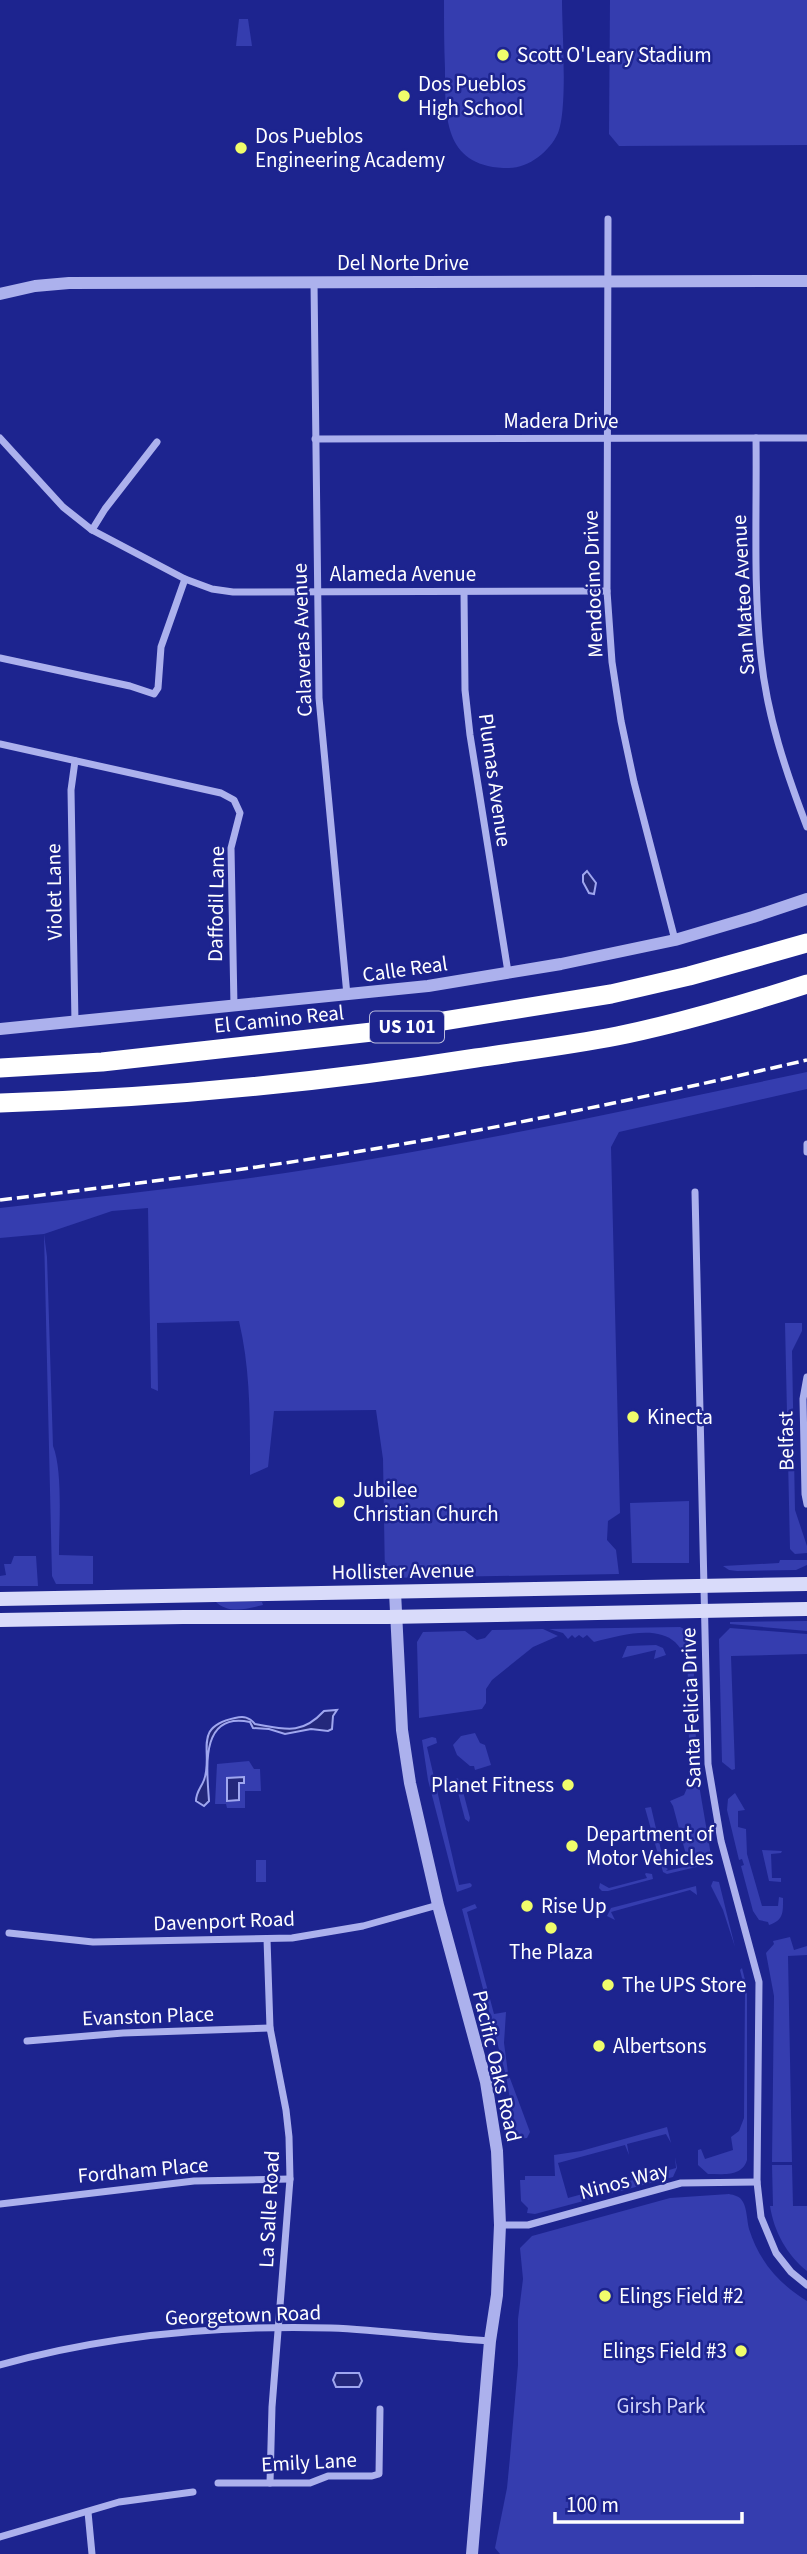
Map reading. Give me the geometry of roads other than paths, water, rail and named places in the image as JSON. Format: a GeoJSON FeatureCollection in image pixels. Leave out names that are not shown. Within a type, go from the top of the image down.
{"type":"FeatureCollection","features":[{"type":"Feature","properties":{"kind":"highway","name":"El Camino Real"},"geometry":{"type":"LineString","coordinates":[[0,1068],[102,1062],[381,1031],[611,994],[690,976],[807,943]]}},
{"type":"Feature","properties":{"kind":"highway","name":"US 101"},"geometry":{"type":"LineString","coordinates":[[0,1103],[108,1100],[289,1084],[386,1072],[617,1036],[702,1016],[807,986]]}},
{"type":"Feature","properties":{"kind":"main road","name":"Hollister Avenue"},"geometry":{"type":"LineString","coordinates":[[0,1599],[807,1584]]}},
{"type":"Feature","properties":{"kind":"main road"},"geometry":{"type":"LineString","coordinates":[[0,1620],[807,1609]]}},
{"type":"Feature","properties":{"kind":"street","name":"Mendocino Drive"},"geometry":{"type":"LineString","coordinates":[[608,219],[607,591],[612,662],[621,721],[643,821],[675,940]]}},
{"type":"Feature","properties":{"kind":"street","name":"Del Norte Drive"},"geometry":{"type":"LineString","coordinates":[[0,294],[36,286],[69,283],[807,281]]}},
{"type":"Feature","properties":{"kind":"street","name":"Calaveras Avenue"},"geometry":{"type":"LineString","coordinates":[[314,282],[319,698],[347,996]]}},
{"type":"Feature","properties":{"kind":"street","name":"Alameda Avenue"},"geometry":{"type":"LineString","coordinates":[[0,438],[62,507],[92,530],[185,579],[226,591],[607,591]]}},
{"type":"Feature","properties":{"kind":"street","name":"San Mateo Avenue"},"geometry":{"type":"LineString","coordinates":[[756,438],[761,659],[785,769],[807,827]]}},
{"type":"Feature","properties":{"kind":"street","name":"Madera Drive"},"geometry":{"type":"LineString","coordinates":[[315,439],[807,438]]}},
{"type":"Feature","properties":{"kind":"street"},"geometry":{"type":"LineString","coordinates":[[92,530],[157,442]]}},
{"type":"Feature","properties":{"kind":"street"},"geometry":{"type":"LineString","coordinates":[[0,657],[130,686],[154,694],[158,688],[161,647],[185,579]]}},
{"type":"Feature","properties":{"kind":"street","name":"Plumas Avenue"},"geometry":{"type":"LineString","coordinates":[[464,592],[465,690],[470,735],[508,972]]}},
{"type":"Feature","properties":{"kind":"street"},"geometry":{"type":"LineString","coordinates":[[0,744],[75,761]]}},
{"type":"Feature","properties":{"kind":"street","name":"Daffodil Lane"},"geometry":{"type":"LineString","coordinates":[[75,761],[221,793],[239,806],[240,821],[231,848],[234,1007]]}},
{"type":"Feature","properties":{"kind":"street","name":"Violet Lane"},"geometry":{"type":"LineString","coordinates":[[75,761],[71,790],[75,1023]]}},
{"type":"Feature","properties":{"kind":"street","name":"Calle Real"},"geometry":{"type":"LineString","coordinates":[[0,1029],[428,986],[615,954],[753,918],[807,899]]}},
{"type":"Feature","properties":{"kind":"street"},"geometry":{"type":"LineString","coordinates":[[807,1144],[807,1152]]}},
{"type":"Feature","properties":{"kind":"street","name":"Santa Felicia Drive"},"geometry":{"type":"LineString","coordinates":[[695,1192],[707,1756],[721,1841],[759,1982],[757,2182],[761,2217],[769,2242],[791,2272],[807,2285]]}},
{"type":"Feature","properties":{"kind":"street","name":"Belfast"},"geometry":{"type":"LineString","coordinates":[[807,1377],[803,1399],[807,1504]]}},
{"type":"Feature","properties":{"kind":"street","name":"Pacific Oaks Road"},"geometry":{"type":"LineString","coordinates":[[395,1592],[401,1730],[420,1832],[491,2104],[497,2151],[500,2225],[497,2295],[490,2341],[472,2554]]}},
{"type":"Feature","properties":{"kind":"street","name":"Davenport Road"},"geometry":{"type":"LineString","coordinates":[[9,1933],[93,1942],[267,1939],[344,1930],[438,1906]]}},
{"type":"Feature","properties":{"kind":"street","name":"La Salle Road"},"geometry":{"type":"LineString","coordinates":[[267,1939],[270,2028],[288,2123],[290,2179],[271,2434],[270,2483]]}},
{"type":"Feature","properties":{"kind":"street","name":"Evanston Place"},"geometry":{"type":"LineString","coordinates":[[27,2041],[123,2033],[270,2028]]}},
{"type":"Feature","properties":{"kind":"street","name":"Fordham Place"},"geometry":{"type":"LineString","coordinates":[[0,2204],[194,2181],[290,2179]]}},
{"type":"Feature","properties":{"kind":"street","name":"Ninos Way"},"geometry":{"type":"LineString","coordinates":[[500,2225],[528,2225],[681,2183],[757,2182]]}},
{"type":"Feature","properties":{"kind":"street","name":"Georgetown Road"},"geometry":{"type":"LineString","coordinates":[[0,2365],[60,2350],[132,2338],[195,2332],[278,2328],[366,2330],[490,2341]]}},
{"type":"Feature","properties":{"kind":"street","name":"Emily Lane"},"geometry":{"type":"LineString","coordinates":[[218,2483],[310,2483],[328,2476],[379,2474],[380,2409]]}},
{"type":"Feature","properties":{"kind":"street"},"geometry":{"type":"LineString","coordinates":[[0,2537],[119,2502],[193,2492]]}},
{"type":"Feature","properties":{"kind":"street"},"geometry":{"type":"LineString","coordinates":[[88,2512],[92,2554]]}},
{"type":"Feature","properties":{"kind":"railway"},"geometry":{"type":"LineString","coordinates":[[0,1200],[202,1175],[403,1144],[606,1105],[807,1060]]}},
{"type":"Feature","properties":{"kind":"place","name":"Scott O'Leary Stadium"},"geometry":{"type":"Point","coordinates":[503,55]}},
{"type":"Feature","properties":{"kind":"place","name":"Dos Pueblos High School"},"geometry":{"type":"Point","coordinates":[404,96]}},
{"type":"Feature","properties":{"kind":"place","name":"Dos Pueblos Engineering Academy"},"geometry":{"type":"Point","coordinates":[241,148]}},
{"type":"Feature","properties":{"kind":"place","name":"Kinecta"},"geometry":{"type":"Point","coordinates":[633,1417]}},
{"type":"Feature","properties":{"kind":"place","name":"Jubilee Christian Church"},"geometry":{"type":"Point","coordinates":[339,1502]}},
{"type":"Feature","properties":{"kind":"place","name":"Planet Fitness"},"geometry":{"type":"Point","coordinates":[568,1785]}},
{"type":"Feature","properties":{"kind":"place","name":"Department of Motor Vehicles"},"geometry":{"type":"Point","coordinates":[572,1846]}},
{"type":"Feature","properties":{"kind":"place","name":"Rise Up"},"geometry":{"type":"Point","coordinates":[527,1906]}},
{"type":"Feature","properties":{"kind":"place","name":"The Plaza"},"geometry":{"type":"Point","coordinates":[551,1928]}},
{"type":"Feature","properties":{"kind":"place","name":"The UPS Store"},"geometry":{"type":"Point","coordinates":[608,1985]}},
{"type":"Feature","properties":{"kind":"place","name":"Albertsons"},"geometry":{"type":"Point","coordinates":[599,2046]}},
{"type":"Feature","properties":{"kind":"place","name":"Elings Field #2"},"geometry":{"type":"Point","coordinates":[605,2296]}},
{"type":"Feature","properties":{"kind":"place","name":"Elings Field #3"},"geometry":{"type":"Point","coordinates":[741,2351]}},
{"type":"Feature","properties":{"kind":"park label","name":"Girsh Park"},"geometry":{"type":"Point","coordinates":[661,2406]}}]}
